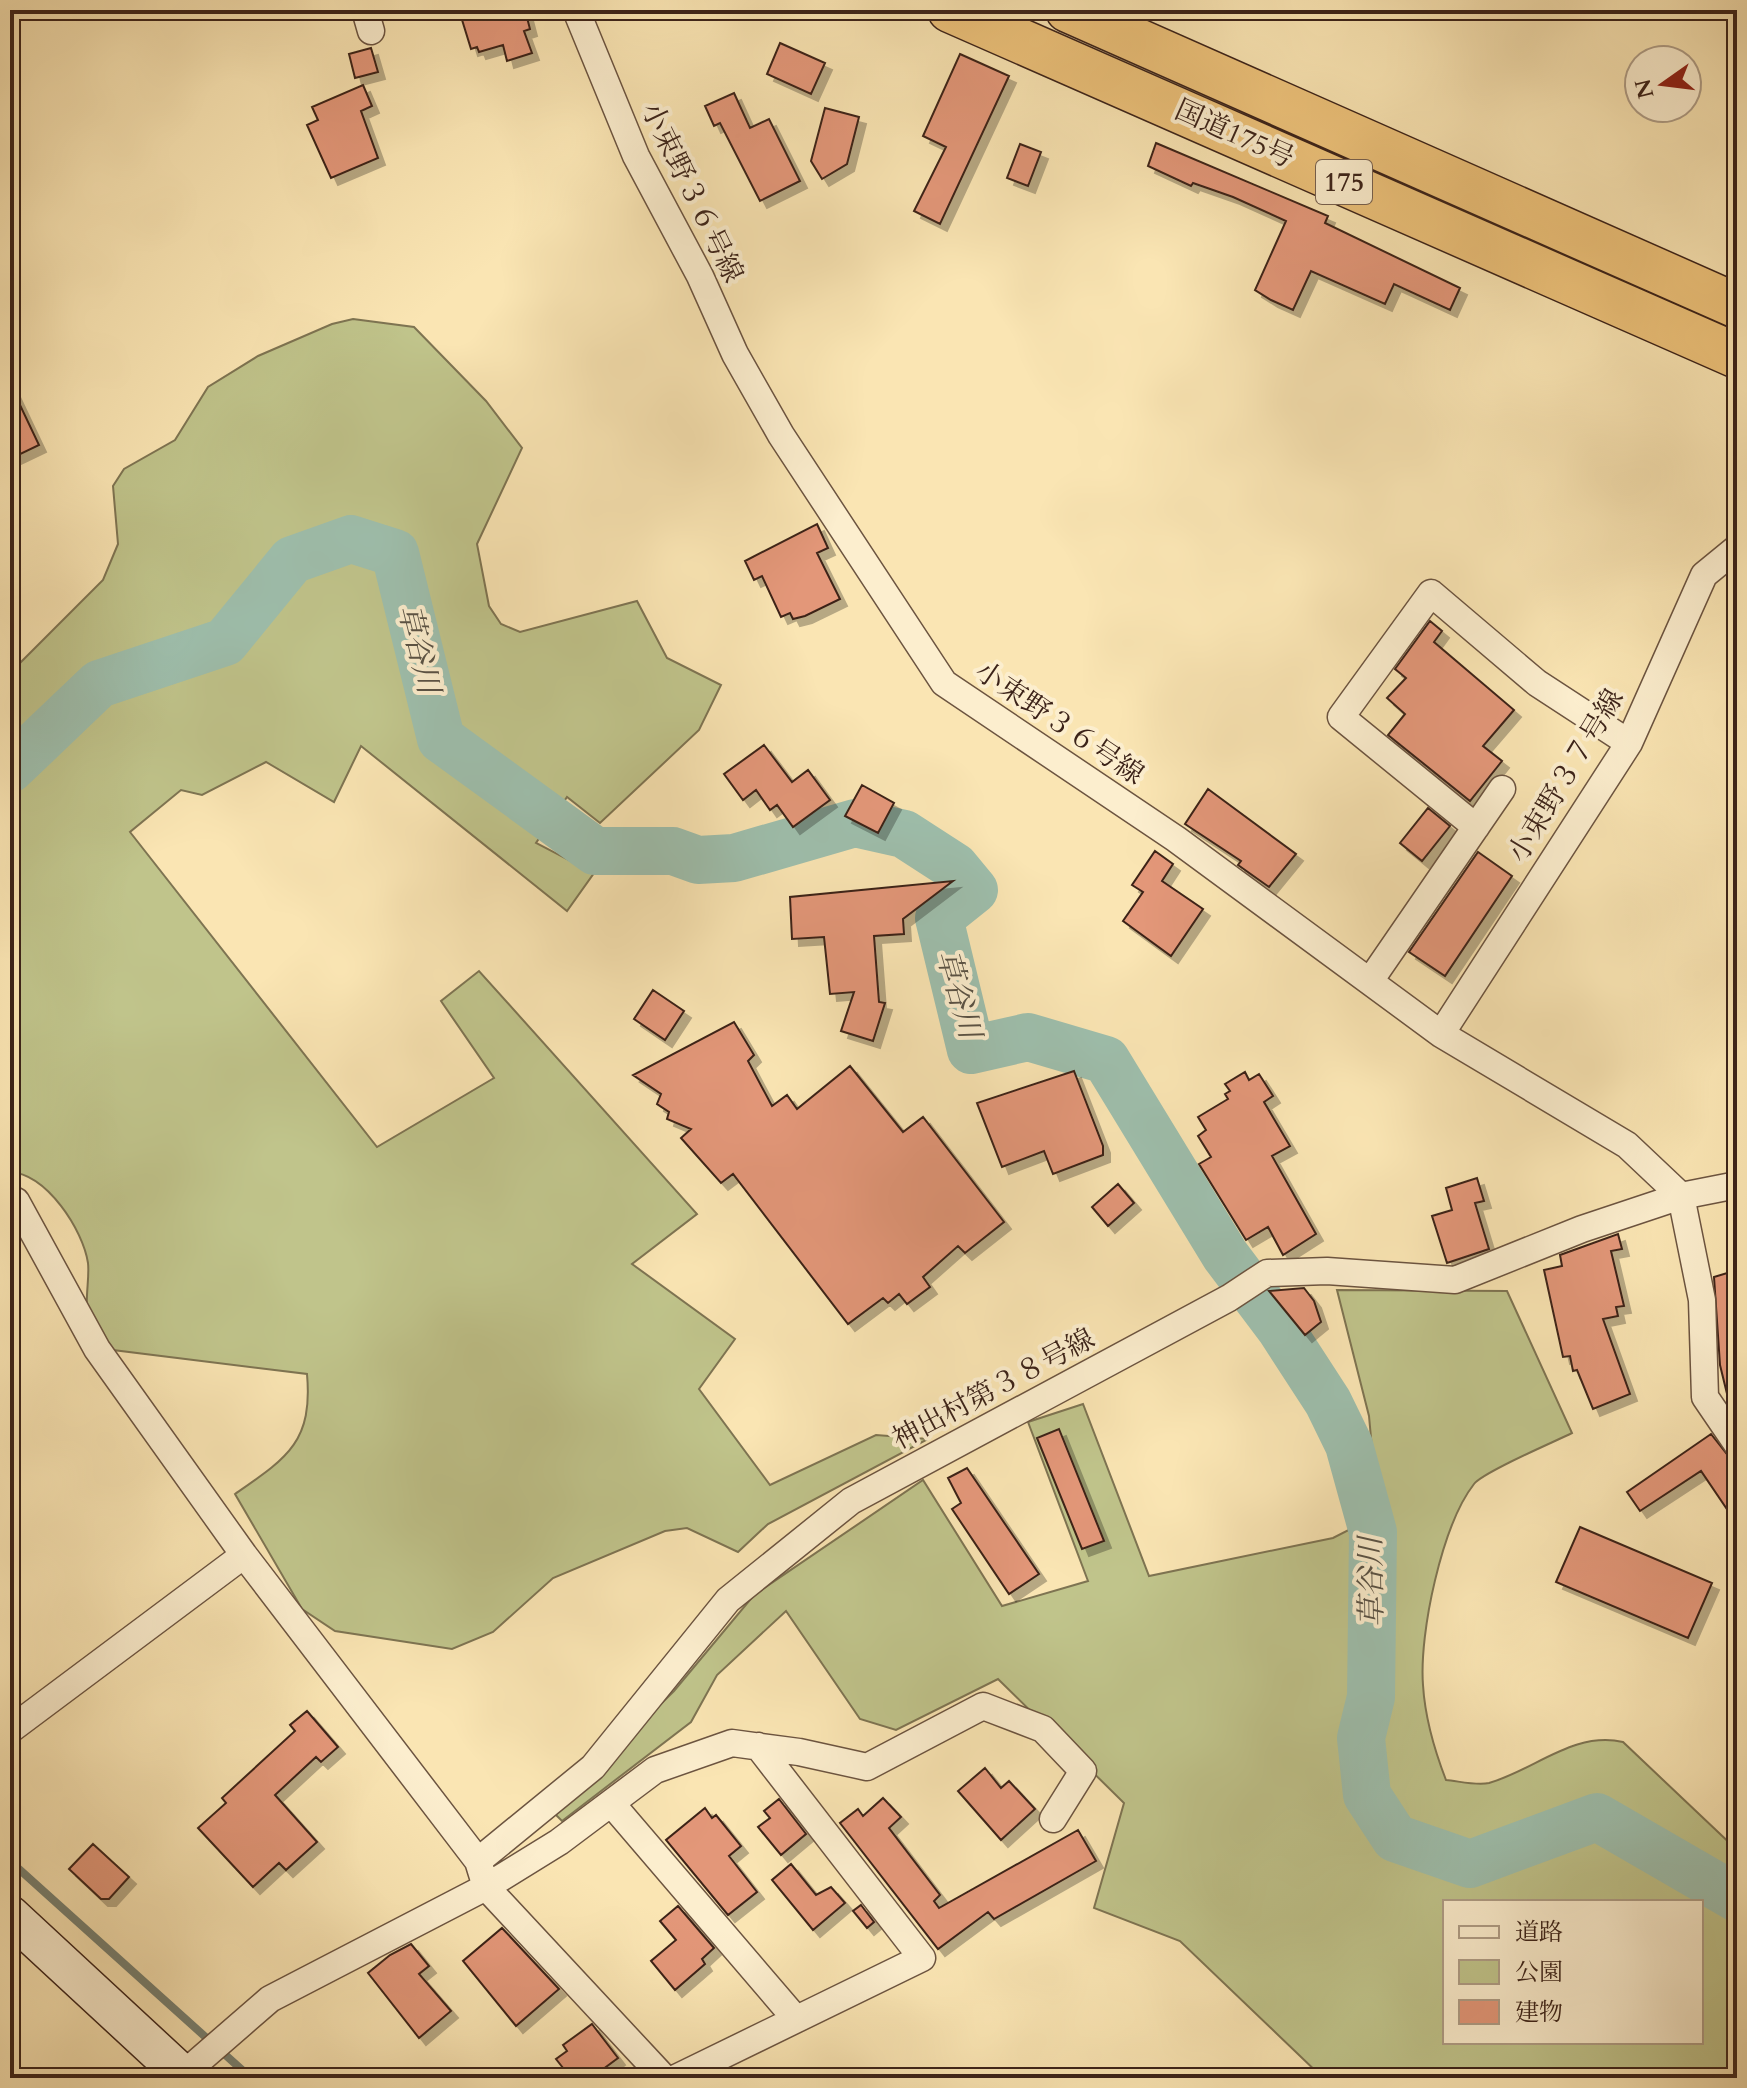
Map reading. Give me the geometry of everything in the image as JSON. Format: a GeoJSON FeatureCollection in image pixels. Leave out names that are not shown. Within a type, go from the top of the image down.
{"type":"FeatureCollection","features":[{"type":"Feature","properties":{"kind":"highway","name":"国道175号"},"geometry":{"type":"LineString","coordinates":[[1068,10],[1737,306]]}},
{"type":"Feature","properties":{"kind":"highway","name":"国道175号"},"geometry":{"type":"LineString","coordinates":[[954,11],[1737,356]]}},
{"type":"Feature","properties":{"kind":"main road"},"geometry":{"type":"LineString","coordinates":[[10,1915],[182,2077]]}},
{"type":"Feature","properties":{"kind":"street","name":"小束野３６号線"},"geometry":{"type":"LineString","coordinates":[[576,10],[636,156],[700,276],[735,354],[788,447],[944,683],[1151,822],[1441,1034],[1627,1145],[1681,1196]]}},
{"type":"Feature","properties":{"kind":"street","name":"小束野３７号線"},"geometry":{"type":"LineString","coordinates":[[1441,1034],[1629,743],[1704,575],[1737,548]]}},
{"type":"Feature","properties":{"kind":"street"},"geometry":{"type":"LineString","coordinates":[[1476,827],[1341,717],[1431,593],[1537,683],[1629,743]]}},
{"type":"Feature","properties":{"kind":"street"},"geometry":{"type":"LineString","coordinates":[[1370,981],[1502,789]]}},
{"type":"Feature","properties":{"kind":"street"},"geometry":{"type":"LineString","coordinates":[[1737,1185],[1681,1196],[1702,1300],[1705,1397],[1737,1444]]}},
{"type":"Feature","properties":{"kind":"street","name":"神出村第３８号線"},"geometry":{"type":"LineString","coordinates":[[478,1861],[593,1767],[728,1600],[851,1501],[1229,1298],[1267,1273],[1327,1271],[1455,1280],[1582,1229],[1681,1196]]}},
{"type":"Feature","properties":{"kind":"street"},"geometry":{"type":"LineString","coordinates":[[10,1203],[16,1201],[97,1349],[244,1555],[478,1861],[486,1887],[664,2078]]}},
{"type":"Feature","properties":{"kind":"street"},"geometry":{"type":"LineString","coordinates":[[10,1730],[244,1555]]}},
{"type":"Feature","properties":{"kind":"street"},"geometry":{"type":"LineString","coordinates":[[182,2077],[270,1999],[486,1887],[559,1842],[655,1770],[732,1743],[867,1767],[983,1706],[1043,1729],[1083,1771],[1053,1819]]}},
{"type":"Feature","properties":{"kind":"street"},"geometry":{"type":"LineString","coordinates":[[676,2078],[922,1958],[758,1746]]}},
{"type":"Feature","properties":{"kind":"street"},"geometry":{"type":"LineString","coordinates":[[611,1803],[795,2018]]}},
{"type":"Feature","properties":{"kind":"green space"},"geometry":{"type":"Polygon","coordinates":[[[353,319],[414,327],[486,401],[522,448],[477,544],[489,606],[501,624],[520,632],[637,601],[667,658],[721,685],[699,730],[600,823],[567,797],[536,843],[594,873],[567,911],[361,746],[334,802],[266,762],[202,795],[181,790],[130,832],[377,1147],[494,1078],[441,1001],[479,971],[697,1214],[632,1264],[735,1339],[699,1389],[770,1485],[876,1435],[928,1439],[768,1524],[738,1552],[687,1528],[665,1531],[553,1578],[493,1632],[452,1649],[335,1631],[302,1609],[235,1494],[269,1470],[293,1446],[306,1416],[307,1374],[113,1350],[94,1328],[88,1314],[88,1263],[71,1220],[37,1182],[10,1172],[10,673],[103,580],[118,544],[113,486],[124,469],[175,440],[208,387],[258,356],[332,324],[353,319]]]}},
{"type":"Feature","properties":{"kind":"green space"},"geometry":{"type":"Polygon","coordinates":[[[1337,1290],[1507,1291],[1572,1433],[1480,1479],[1462,1502],[1435,1580],[1425,1637],[1423,1685],[1434,1745],[1446,1780],[1479,1784],[1506,1777],[1587,1742],[1623,1742],[1737,1850],[1737,2078],[1323,2078],[1180,1941],[1094,1908],[1124,1803],[998,1679],[896,1730],[860,1719],[786,1611],[717,1675],[691,1722],[562,1821],[552,1811],[674,1691],[754,1595],[923,1480],[1002,1606],[1088,1581],[1028,1422],[1083,1404],[1149,1576],[1333,1538],[1378,1515],[1369,1416],[1337,1290]]]}},
{"type":"Feature","properties":{"kind":"building"},"geometry":{"type":"Polygon","coordinates":[[[459,10],[525,10],[530,29],[524,31],[532,53],[507,61],[503,45],[479,52],[477,47],[471,49],[459,10]]]}},
{"type":"Feature","properties":{"kind":"building"},"geometry":{"type":"Polygon","coordinates":[[[780,43],[825,63],[811,94],[767,74],[780,43]]]}},
{"type":"Feature","properties":{"kind":"building"},"geometry":{"type":"Polygon","coordinates":[[[371,48],[378,72],[355,78],[349,54],[371,48]]]}},
{"type":"Feature","properties":{"kind":"building"},"geometry":{"type":"Polygon","coordinates":[[[960,54],[1009,76],[940,224],[914,211],[946,147],[923,136],[960,54]]]}},
{"type":"Feature","properties":{"kind":"building"},"geometry":{"type":"Polygon","coordinates":[[[363,85],[372,106],[361,111],[378,158],[331,178],[307,125],[318,120],[312,107],[363,85]]]}},
{"type":"Feature","properties":{"kind":"building"},"geometry":{"type":"Polygon","coordinates":[[[734,93],[750,128],[769,119],[800,181],[760,201],[720,123],[714,126],[705,106],[734,93]]]}},
{"type":"Feature","properties":{"kind":"building"},"geometry":{"type":"Polygon","coordinates":[[[825,108],[859,117],[847,164],[822,179],[811,161],[825,108]]]}},
{"type":"Feature","properties":{"kind":"building"},"geometry":{"type":"Polygon","coordinates":[[[1156,143],[1328,216],[1325,223],[1460,288],[1450,310],[1394,284],[1385,304],[1311,271],[1293,310],[1271,300],[1255,290],[1286,221],[1233,197],[1193,183],[1191,186],[1148,166],[1156,143]]]}},
{"type":"Feature","properties":{"kind":"building"},"geometry":{"type":"Polygon","coordinates":[[[1020,144],[1041,152],[1028,186],[1007,178],[1020,144]]]}},
{"type":"Feature","properties":{"kind":"building"},"geometry":{"type":"Polygon","coordinates":[[[10,384],[39,445],[10,459],[10,384]]]}},
{"type":"Feature","properties":{"kind":"building"},"geometry":{"type":"Polygon","coordinates":[[[817,524],[828,548],[817,553],[840,599],[805,616],[793,619],[790,613],[781,617],[762,576],[754,580],[745,561],[817,524]]]}},
{"type":"Feature","properties":{"kind":"building"},"geometry":{"type":"Polygon","coordinates":[[[1430,621],[1442,631],[1434,642],[1514,710],[1483,746],[1502,761],[1470,801],[1388,735],[1405,714],[1387,698],[1406,678],[1395,669],[1430,621]]]}},
{"type":"Feature","properties":{"kind":"building"},"geometry":{"type":"Polygon","coordinates":[[[764,745],[792,782],[808,770],[830,800],[793,827],[777,805],[770,810],[756,790],[743,800],[724,774],[764,745]]]}},
{"type":"Feature","properties":{"kind":"building"},"geometry":{"type":"Polygon","coordinates":[[[862,785],[894,803],[878,833],[845,816],[862,785]]]}},
{"type":"Feature","properties":{"kind":"building"},"geometry":{"type":"Polygon","coordinates":[[[1208,789],[1296,854],[1269,887],[1238,865],[1241,861],[1185,824],[1208,789]]]}},
{"type":"Feature","properties":{"kind":"building"},"geometry":{"type":"Polygon","coordinates":[[[1428,808],[1450,826],[1422,861],[1400,843],[1428,808]]]}},
{"type":"Feature","properties":{"kind":"building"},"geometry":{"type":"Polygon","coordinates":[[[1155,851],[1173,864],[1162,881],[1203,909],[1171,956],[1123,921],[1143,892],[1132,885],[1155,851]]]}},
{"type":"Feature","properties":{"kind":"building"},"geometry":{"type":"Polygon","coordinates":[[[1478,852],[1512,876],[1445,976],[1409,952],[1478,852]]]}},
{"type":"Feature","properties":{"kind":"building"},"geometry":{"type":"Polygon","coordinates":[[[953,881],[903,919],[904,934],[874,936],[879,1002],[885,1003],[873,1041],[841,1031],[854,992],[830,994],[824,937],[792,939],[790,897],[953,881]]]}},
{"type":"Feature","properties":{"kind":"building"},"geometry":{"type":"Polygon","coordinates":[[[653,990],[684,1011],[665,1040],[634,1019],[653,990]]]}},
{"type":"Feature","properties":{"kind":"building"},"geometry":{"type":"Polygon","coordinates":[[[734,1022],[754,1055],[748,1061],[772,1106],[787,1095],[797,1109],[850,1066],[903,1132],[923,1117],[1004,1222],[965,1253],[958,1246],[923,1277],[930,1287],[907,1304],[899,1294],[888,1303],[883,1298],[848,1324],[733,1174],[721,1183],[681,1138],[691,1129],[667,1119],[669,1112],[657,1104],[661,1094],[633,1075],[734,1022]]]}},
{"type":"Feature","properties":{"kind":"building"},"geometry":{"type":"Polygon","coordinates":[[[1074,1071],[1103,1146],[1103,1155],[1053,1174],[1044,1151],[1002,1167],[977,1103],[1074,1071]]]}},
{"type":"Feature","properties":{"kind":"building"},"geometry":{"type":"Polygon","coordinates":[[[1245,1072],[1249,1080],[1259,1074],[1273,1096],[1264,1102],[1290,1146],[1272,1156],[1316,1234],[1283,1255],[1268,1227],[1246,1240],[1199,1164],[1211,1157],[1198,1136],[1206,1130],[1198,1117],[1228,1099],[1225,1094],[1230,1091],[1225,1084],[1245,1072]]]}},
{"type":"Feature","properties":{"kind":"building"},"geometry":{"type":"Polygon","coordinates":[[[1477,1178],[1484,1201],[1475,1203],[1489,1249],[1447,1263],[1432,1216],[1452,1210],[1446,1188],[1477,1178]]]}},
{"type":"Feature","properties":{"kind":"building"},"geometry":{"type":"Polygon","coordinates":[[[1118,1184],[1134,1203],[1108,1226],[1092,1207],[1118,1184]]]}},
{"type":"Feature","properties":{"kind":"building"},"geometry":{"type":"Polygon","coordinates":[[[1618,1234],[1622,1249],[1611,1251],[1624,1306],[1616,1307],[1618,1316],[1603,1319],[1630,1394],[1593,1409],[1577,1370],[1573,1371],[1570,1356],[1563,1357],[1544,1270],[1562,1266],[1560,1255],[1618,1234]]]}},
{"type":"Feature","properties":{"kind":"building"},"geometry":{"type":"Polygon","coordinates":[[[1737,1270],[1737,1401],[1729,1402],[1720,1365],[1714,1277],[1737,1270]]]}},
{"type":"Feature","properties":{"kind":"building"},"geometry":{"type":"Polygon","coordinates":[[[1304,1288],[1314,1301],[1321,1322],[1305,1335],[1269,1291],[1304,1288]]]}},
{"type":"Feature","properties":{"kind":"building"},"geometry":{"type":"Polygon","coordinates":[[[1059,1429],[1104,1541],[1082,1549],[1037,1438],[1059,1429]]]}},
{"type":"Feature","properties":{"kind":"building"},"geometry":{"type":"Polygon","coordinates":[[[1711,1434],[1737,1467],[1737,1524],[1701,1471],[1640,1511],[1627,1492],[1711,1434]]]}},
{"type":"Feature","properties":{"kind":"building"},"geometry":{"type":"Polygon","coordinates":[[[967,1468],[1039,1574],[1009,1594],[952,1509],[961,1503],[948,1478],[967,1468]]]}},
{"type":"Feature","properties":{"kind":"building"},"geometry":{"type":"Polygon","coordinates":[[[1580,1527],[1712,1583],[1688,1638],[1556,1582],[1580,1527]]]}},
{"type":"Feature","properties":{"kind":"building"},"geometry":{"type":"Polygon","coordinates":[[[307,1711],[338,1747],[321,1762],[316,1757],[275,1795],[317,1842],[286,1870],[279,1863],[253,1887],[198,1828],[226,1803],[222,1798],[295,1731],[290,1725],[307,1711]]]}},
{"type":"Feature","properties":{"kind":"building"},"geometry":{"type":"Polygon","coordinates":[[[985,1768],[1001,1788],[1009,1781],[1035,1809],[1001,1840],[958,1791],[985,1768]]]}},
{"type":"Feature","properties":{"kind":"building"},"geometry":{"type":"Polygon","coordinates":[[[883,1798],[901,1817],[889,1828],[940,1895],[934,1901],[939,1908],[1078,1830],[1096,1861],[994,1919],[988,1912],[938,1949],[840,1823],[858,1809],[863,1816],[883,1798]]]}},
{"type":"Feature","properties":{"kind":"building"},"geometry":{"type":"Polygon","coordinates":[[[779,1799],[806,1834],[781,1855],[758,1827],[770,1818],[764,1811],[779,1799]]]}},
{"type":"Feature","properties":{"kind":"building"},"geometry":{"type":"Polygon","coordinates":[[[705,1808],[712,1818],[716,1815],[741,1846],[729,1856],[757,1892],[728,1915],[666,1840],[705,1808]]]}},
{"type":"Feature","properties":{"kind":"building"},"geometry":{"type":"Polygon","coordinates":[[[93,1844],[129,1877],[109,1899],[101,1899],[69,1869],[93,1844]]]}},
{"type":"Feature","properties":{"kind":"building"},"geometry":{"type":"Polygon","coordinates":[[[791,1864],[816,1895],[831,1887],[845,1903],[813,1930],[772,1880],[791,1864]]]}},
{"type":"Feature","properties":{"kind":"building"},"geometry":{"type":"Polygon","coordinates":[[[861,1905],[874,1922],[867,1928],[853,1911],[861,1905]]]}},
{"type":"Feature","properties":{"kind":"building"},"geometry":{"type":"Polygon","coordinates":[[[678,1906],[714,1948],[702,1959],[705,1964],[675,1990],[651,1961],[676,1940],[660,1921],[678,1906]]]}},
{"type":"Feature","properties":{"kind":"building"},"geometry":{"type":"Polygon","coordinates":[[[502,1928],[559,1989],[516,2026],[463,1961],[502,1928]]]}},
{"type":"Feature","properties":{"kind":"building"},"geometry":{"type":"Polygon","coordinates":[[[411,1944],[429,1966],[419,1974],[451,2011],[419,2038],[368,1973],[390,1955],[411,1944]]]}},
{"type":"Feature","properties":{"kind":"building"},"geometry":{"type":"Polygon","coordinates":[[[592,2024],[618,2058],[591,2078],[571,2078],[556,2059],[567,2051],[563,2045],[592,2024]]]}},
{"type":"Feature","properties":{"kind":"waterway","name":"草谷川"},"geometry":{"type":"LineString","coordinates":[[10,769],[99,684],[225,642],[292,560],[351,539],[395,553],[441,739],[595,851],[673,851],[698,860],[734,858],[855,823],[904,834],[955,867],[974,890],[939,918],[971,1050],[1028,1037],[1106,1060],[1225,1255],[1280,1328],[1328,1402],[1349,1445],[1373,1532],[1371,1697],[1361,1738],[1367,1795],[1395,1838],[1470,1864],[1597,1817],[1737,1898]]}},
{"type":"Feature","properties":{"kind":"waterway"},"geometry":{"type":"LineString","coordinates":[[10,1861],[251,2078]]}}]}
